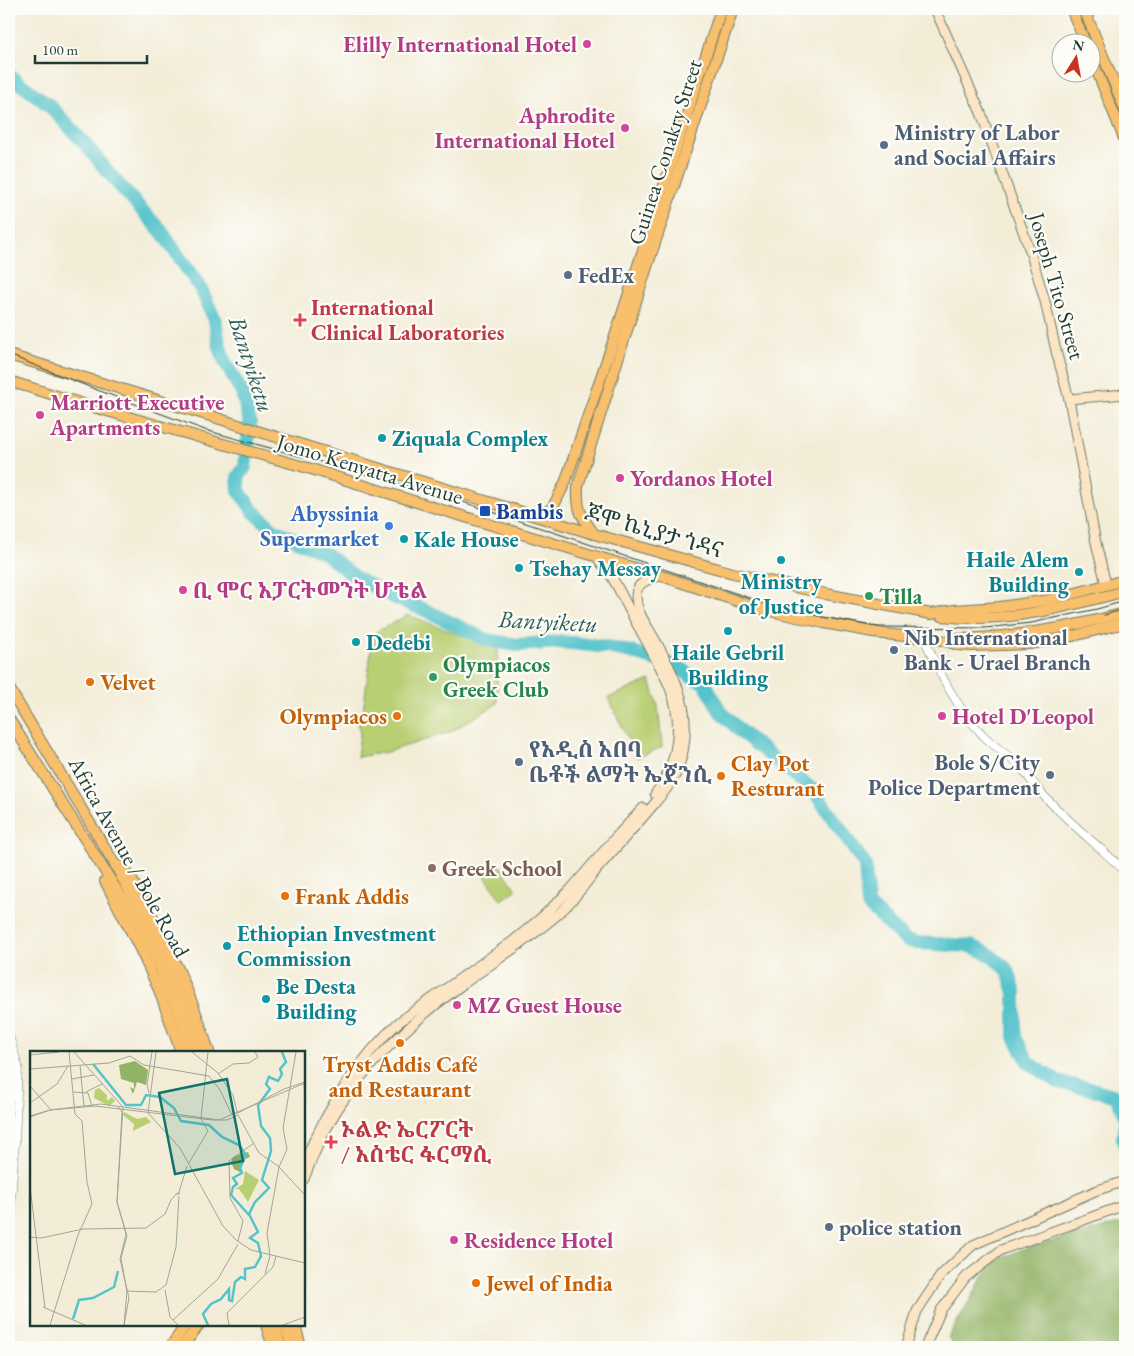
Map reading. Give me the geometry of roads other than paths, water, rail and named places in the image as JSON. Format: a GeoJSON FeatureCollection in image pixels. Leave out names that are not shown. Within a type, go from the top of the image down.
{"type":"FeatureCollection","features":[{"type":"Feature","properties":{"kind":"main road","name":"Guinea Conakry Street"},"geometry":{"type":"LineString","coordinates":[[594,534],[580,515],[578,486],[601,393],[721,9]]}},
{"type":"Feature","properties":{"kind":"main road","name":"Guinea Conakry Street"},"geometry":{"type":"LineString","coordinates":[[540,517],[553,508],[566,483],[601,393],[733,9]]}},
{"type":"Feature","properties":{"kind":"main road","name":"Joseph Tito Street"},"geometry":{"type":"LineString","coordinates":[[935,9],[981,113],[1030,251],[1045,301],[1069,399],[1096,543],[1106,584]]}},
{"type":"Feature","properties":{"kind":"main road"},"geometry":{"type":"LineString","coordinates":[[1071,9],[1081,32]]}},
{"type":"Feature","properties":{"kind":"main road"},"geometry":{"type":"LineString","coordinates":[[1084,9],[1125,110]]}},
{"type":"Feature","properties":{"kind":"main road"},"geometry":{"type":"LineString","coordinates":[[1101,82],[1125,141]]}},
{"type":"Feature","properties":{"kind":"main road","name":"ጆሞ ኬኒያታ ጎዳና"},"geometry":{"type":"LineString","coordinates":[[9,356],[594,534],[755,578],[875,604],[931,614],[1049,600],[1125,580]]}},
{"type":"Feature","properties":{"kind":"main road","name":"Jomo Kenyatta Avenue"},"geometry":{"type":"LineString","coordinates":[[9,381],[300,466],[761,609],[884,634],[937,639]]}},
{"type":"Feature","properties":{"kind":"main road"},"geometry":{"type":"LineString","coordinates":[[1069,399],[1125,394]]}},
{"type":"Feature","properties":{"kind":"main road"},"geometry":{"type":"LineString","coordinates":[[566,483],[578,486]]}},
{"type":"Feature","properties":{"kind":"main road"},"geometry":{"type":"LineString","coordinates":[[305,1177],[328,1125],[367,1070],[400,1034],[460,986],[534,935],[559,914],[668,787],[679,766],[685,732],[682,697],[646,633],[597,557]]}},
{"type":"Feature","properties":{"kind":"main road"},"geometry":{"type":"LineString","coordinates":[[646,633],[636,594],[637,588],[641,583],[659,576]]}},
{"type":"Feature","properties":{"kind":"main road"},"geometry":{"type":"LineString","coordinates":[[931,614],[974,618],[1039,612],[1125,591]]}},
{"type":"Feature","properties":{"kind":"main road"},"geometry":{"type":"LineString","coordinates":[[937,639],[1044,632],[1125,613]]}},
{"type":"Feature","properties":{"kind":"main road"},"geometry":{"type":"LineString","coordinates":[[937,639],[971,646],[1030,644],[1069,637],[1125,623]]}},
{"type":"Feature","properties":{"kind":"main road"},"geometry":{"type":"LineString","coordinates":[[305,1160],[324,1118],[341,1091],[387,1033],[513,941],[542,917],[570,890],[662,785],[669,771],[675,751],[678,723],[667,672]]}},
{"type":"Feature","properties":{"kind":"main road","name":"Africa Avenue / Bole Road"},"geometry":{"type":"LineString","coordinates":[[9,688],[92,824],[166,956],[202,1051]]}},
{"type":"Feature","properties":{"kind":"main road","name":"Africa Avenue / Bole Road"},"geometry":{"type":"LineString","coordinates":[[9,718],[137,922],[160,968],[191,1051]]}},
{"type":"Feature","properties":{"kind":"main road"},"geometry":{"type":"LineString","coordinates":[[80,832],[92,824]]}},
{"type":"Feature","properties":{"kind":"main road"},"geometry":{"type":"LineString","coordinates":[[114,863],[129,874],[172,952],[188,990],[209,1051]]}},
{"type":"Feature","properties":{"kind":"main road"},"geometry":{"type":"LineString","coordinates":[[104,870],[107,888],[140,949],[159,990],[181,1051]]}},
{"type":"Feature","properties":{"kind":"main road"},"geometry":{"type":"LineString","coordinates":[[906,1347],[917,1311],[941,1275],[973,1245],[1095,1191],[1125,1181]]}},
{"type":"Feature","properties":{"kind":"main road"},"geometry":{"type":"LineString","coordinates":[[925,1347],[941,1310],[966,1276],[1001,1250],[1125,1205]]}},
{"type":"Feature","properties":{"kind":"main road"},"geometry":{"type":"LineString","coordinates":[[170,1347],[185,1326]]}},
{"type":"Feature","properties":{"kind":"main road"},"geometry":{"type":"LineString","coordinates":[[182,1347],[198,1326]]}},
{"type":"Feature","properties":{"kind":"main road"},"geometry":{"type":"LineString","coordinates":[[266,1326],[273,1347]]}},
{"type":"Feature","properties":{"kind":"main road"},"geometry":{"type":"LineString","coordinates":[[275,1326],[281,1347]]}},
{"type":"Feature","properties":{"kind":"main road"},"geometry":{"type":"LineString","coordinates":[[285,1326],[292,1347]]}},
{"type":"Feature","properties":{"kind":"main road"},"geometry":{"type":"LineString","coordinates":[[295,1326],[301,1347]]}},
{"type":"Feature","properties":{"kind":"street"},"geometry":{"type":"LineString","coordinates":[[924,638],[948,687],[969,720],[988,741],[1017,764],[1044,796],[1125,871]]}},
{"type":"Feature","properties":{"kind":"street"},"geometry":{"type":"LineString","coordinates":[[9,1036],[18,1066],[16,1143],[9,1229]]}},
{"type":"Feature","properties":{"kind":"waterway","name":"Bantyiketu"},"geometry":{"type":"LineString","coordinates":[[9,76],[50,106],[86,145],[118,184],[162,232],[201,289],[215,320],[219,344],[225,362],[242,393],[250,422],[245,467],[238,477],[239,491],[254,512],[274,530],[322,551],[356,578],[487,640],[517,645],[561,642],[608,647],[635,653],[681,668],[692,677],[705,683],[720,711],[741,732],[814,791],[865,865],[868,905],[906,940],[918,943],[971,946],[989,954],[1008,970],[1015,993],[1015,1037],[1029,1063],[1058,1082],[1116,1096],[1125,1116]]}},
{"type":"Feature","properties":{"kind":"waterway","name":"Bantyiketu"},"geometry":{"type":"LineString","coordinates":[[1125,1125],[1123,1139],[1125,1146]]}},
{"type":"Feature","properties":{"kind":"tram line"},"geometry":{"type":"LineString","coordinates":[[9,355],[205,430],[451,498],[762,602],[823,617],[878,627],[985,628],[1031,623],[1125,601]]}},
{"type":"Feature","properties":{"kind":"tram line"},"geometry":{"type":"LineString","coordinates":[[1104,615],[1125,609]]}},
{"type":"Feature","properties":{"kind":"place","name":"Elilly International Hotel"},"geometry":{"type":"Point","coordinates":[587,44]}},
{"type":"Feature","properties":{"kind":"place","name":"Aphrodite International Hotel"},"geometry":{"type":"Point","coordinates":[625,128]}},
{"type":"Feature","properties":{"kind":"place","name":"Ministry of Labor and Social Affairs"},"geometry":{"type":"Point","coordinates":[884,145]}},
{"type":"Feature","properties":{"kind":"place","name":"FedEx"},"geometry":{"type":"Point","coordinates":[568,275]}},
{"type":"Feature","properties":{"kind":"place","name":"International Clinical Laboratories"},"geometry":{"type":"Point","coordinates":[300,320]}},
{"type":"Feature","properties":{"kind":"place","name":"Marriott Executive Apartments"},"geometry":{"type":"Point","coordinates":[40,415]}},
{"type":"Feature","properties":{"kind":"place","name":"Ziquala Complex"},"geometry":{"type":"Point","coordinates":[382,438]}},
{"type":"Feature","properties":{"kind":"place","name":"Yordanos Hotel"},"geometry":{"type":"Point","coordinates":[620,478]}},
{"type":"Feature","properties":{"kind":"place","name":"Bambis"},"geometry":{"type":"Point","coordinates":[485,511]}},
{"type":"Feature","properties":{"kind":"place","name":"Abyssinia Supermarket"},"geometry":{"type":"Point","coordinates":[389,526]}},
{"type":"Feature","properties":{"kind":"place","name":"Kale House"},"geometry":{"type":"Point","coordinates":[404,539]}},
{"type":"Feature","properties":{"kind":"place","name":"Ministry of Justice"},"geometry":{"type":"Point","coordinates":[781,560]}},
{"type":"Feature","properties":{"kind":"place","name":"Tsehay Messay"},"geometry":{"type":"Point","coordinates":[519,568]}},
{"type":"Feature","properties":{"kind":"place","name":"Haile Alem Building"},"geometry":{"type":"Point","coordinates":[1079,572]}},
{"type":"Feature","properties":{"kind":"place","name":"ቢ ሞር አፓርትመንት ሆቴል"},"geometry":{"type":"Point","coordinates":[183,590]}},
{"type":"Feature","properties":{"kind":"place","name":"Tilla"},"geometry":{"type":"Point","coordinates":[869,596]}},
{"type":"Feature","properties":{"kind":"place","name":"Haile Gebril Building"},"geometry":{"type":"Point","coordinates":[728,631]}},
{"type":"Feature","properties":{"kind":"place","name":"Dedebi"},"geometry":{"type":"Point","coordinates":[356,642]}},
{"type":"Feature","properties":{"kind":"place","name":"Nib International Bank - Urael Branch"},"geometry":{"type":"Point","coordinates":[894,650]}},
{"type":"Feature","properties":{"kind":"place","name":"Olympiacos Greek Club"},"geometry":{"type":"Point","coordinates":[433,677]}},
{"type":"Feature","properties":{"kind":"place","name":"Velvet"},"geometry":{"type":"Point","coordinates":[90,682]}},
{"type":"Feature","properties":{"kind":"place","name":"Olympiacos"},"geometry":{"type":"Point","coordinates":[397,716]}},
{"type":"Feature","properties":{"kind":"place","name":"Hotel D'Leopol"},"geometry":{"type":"Point","coordinates":[942,716]}},
{"type":"Feature","properties":{"kind":"place","name":"የአዲስ አበባ ቤቶች ልማት ኤጀንሲ"},"geometry":{"type":"Point","coordinates":[519,762]}},
{"type":"Feature","properties":{"kind":"place","name":"Bole S/City Police Department"},"geometry":{"type":"Point","coordinates":[1050,775]}},
{"type":"Feature","properties":{"kind":"place","name":"Clay Pot Resturant"},"geometry":{"type":"Point","coordinates":[721,776]}},
{"type":"Feature","properties":{"kind":"place","name":"Greek School"},"geometry":{"type":"Point","coordinates":[432,868]}},
{"type":"Feature","properties":{"kind":"place","name":"Frank Addis"},"geometry":{"type":"Point","coordinates":[285,896]}},
{"type":"Feature","properties":{"kind":"place","name":"Ethiopian Investment Commission"},"geometry":{"type":"Point","coordinates":[227,946]}},
{"type":"Feature","properties":{"kind":"place","name":"Be Desta Building"},"geometry":{"type":"Point","coordinates":[266,999]}},
{"type":"Feature","properties":{"kind":"place","name":"MZ Guest House"},"geometry":{"type":"Point","coordinates":[457,1005]}},
{"type":"Feature","properties":{"kind":"place","name":"Tryst Addis Café and Restaurant"},"geometry":{"type":"Point","coordinates":[400,1043]}},
{"type":"Feature","properties":{"kind":"place","name":"ኦልድ ኤርፖርት / አስቴር ፋርማሲ"},"geometry":{"type":"Point","coordinates":[331,1142]}},
{"type":"Feature","properties":{"kind":"place","name":"police station"},"geometry":{"type":"Point","coordinates":[829,1227]}},
{"type":"Feature","properties":{"kind":"place","name":"Residence Hotel"},"geometry":{"type":"Point","coordinates":[454,1240]}},
{"type":"Feature","properties":{"kind":"place","name":"Jewel of India"},"geometry":{"type":"Point","coordinates":[476,1283]}}]}
